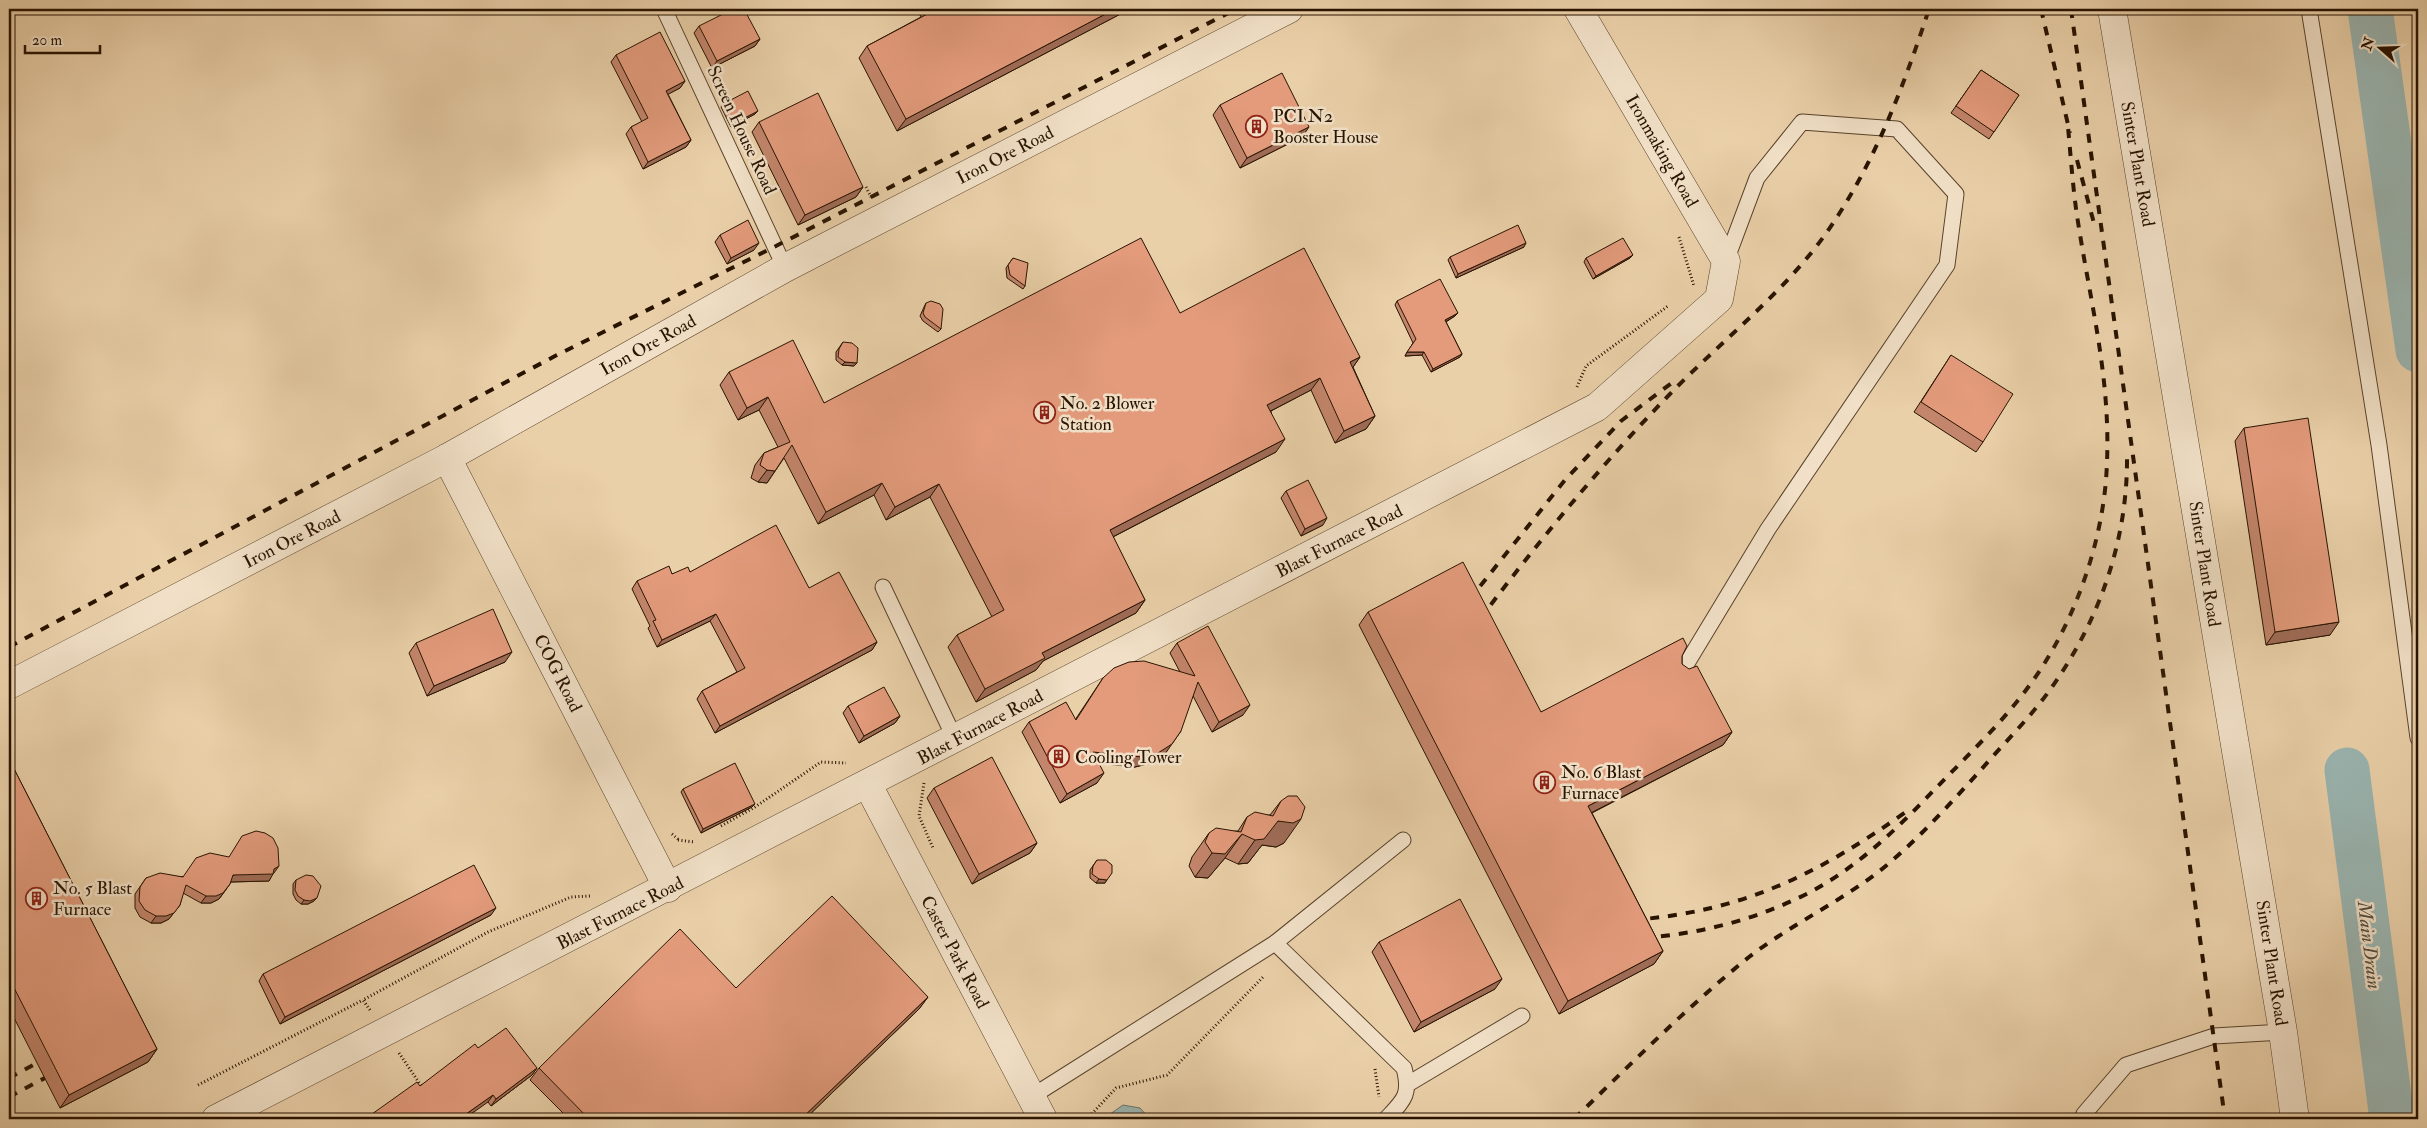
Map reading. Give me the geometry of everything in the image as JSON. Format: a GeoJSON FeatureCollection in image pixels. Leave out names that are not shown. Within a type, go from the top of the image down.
{"type":"FeatureCollection","features":[{"type":"Feature","properties":{"kind":"street","name":"Iron Ore Road"},"geometry":{"type":"LineString","coordinates":[[9,686],[447,458],[785,268],[1288,9]]}},
{"type":"Feature","properties":{"kind":"street","name":"Ironmaking Road"},"geometry":{"type":"LineString","coordinates":[[1578,9],[1726,261]]}},
{"type":"Feature","properties":{"kind":"street","name":"Sinter Plant Road"},"geometry":{"type":"LineString","coordinates":[[2112,9],[2283,1032],[2295,1119]]}},
{"type":"Feature","properties":{"kind":"street","name":"Blast Furnace Road"},"geometry":{"type":"LineString","coordinates":[[216,1119],[868,785],[1597,407],[1719,298],[1726,261]]}},
{"type":"Feature","properties":{"kind":"street","name":"COG Road"},"geometry":{"type":"LineString","coordinates":[[447,458],[668,888]]}},
{"type":"Feature","properties":{"kind":"street","name":"Caster Park Road"},"geometry":{"type":"LineString","coordinates":[[868,785],[1037,1108]]}},
{"type":"Feature","properties":{"kind":"lane","name":"Screen House Road"},"geometry":{"type":"LineString","coordinates":[[664,9],[785,268]]}},
{"type":"Feature","properties":{"kind":"lane"},"geometry":{"type":"LineString","coordinates":[[2309,9],[2379,445],[2418,738]]}},
{"type":"Feature","properties":{"kind":"lane"},"geometry":{"type":"LineString","coordinates":[[1681,673],[1768,529],[1947,265],[1956,194],[1897,129],[1802,122],[1756,178],[1726,261]]}},
{"type":"Feature","properties":{"kind":"lane"},"geometry":{"type":"LineString","coordinates":[[883,587],[955,739]]}},
{"type":"Feature","properties":{"kind":"lane"},"geometry":{"type":"LineString","coordinates":[[1037,1108],[1275,943],[1403,840]]}},
{"type":"Feature","properties":{"kind":"lane"},"geometry":{"type":"LineString","coordinates":[[1275,943],[1299,964],[1404,1068],[1408,1084],[1403,1101],[1386,1119]]}},
{"type":"Feature","properties":{"kind":"lane"},"geometry":{"type":"LineString","coordinates":[[1408,1084],[1522,1016]]}},
{"type":"Feature","properties":{"kind":"lane"},"geometry":{"type":"LineString","coordinates":[[2082,1119],[2084,1114],[2126,1065],[2214,1036],[2283,1032]]}},
{"type":"Feature","properties":{"kind":"path"},"geometry":{"type":"LineString","coordinates":[[866,187],[880,219]]}},
{"type":"Feature","properties":{"kind":"path"},"geometry":{"type":"LineString","coordinates":[[667,830],[679,840]]}},
{"type":"Feature","properties":{"kind":"path"},"geometry":{"type":"LineString","coordinates":[[1087,1119],[1116,1088],[1167,1075],[1270,970],[1282,978],[1299,964]]}},
{"type":"Feature","properties":{"kind":"path"},"geometry":{"type":"LineString","coordinates":[[198,1085],[363,1000]]}},
{"type":"Feature","properties":{"kind":"path"},"geometry":{"type":"LineString","coordinates":[[1380,1044],[1375,1070],[1380,1105]]}},
{"type":"Feature","properties":{"kind":"water"},"geometry":{"type":"Polygon","coordinates":[[[1123,1105],[1140,1108],[1150,1119],[1103,1119],[1123,1105]]]}},
{"type":"Feature","properties":{"kind":"building"},"geometry":{"type":"Polygon","coordinates":[[[733,9],[744,9],[760,39],[717,61],[699,26],[733,9]]]}},
{"type":"Feature","properties":{"kind":"building"},"geometry":{"type":"Polygon","coordinates":[[[932,9],[1115,9],[906,119],[867,46],[933,11],[932,9]]]}},
{"type":"Feature","properties":{"kind":"building"},"geometry":{"type":"Polygon","coordinates":[[[660,32],[685,81],[666,91],[691,140],[648,162],[631,127],[648,118],[616,55],[660,32]]]}},
{"type":"Feature","properties":{"kind":"building"},"geometry":{"type":"Polygon","coordinates":[[[1981,70],[2019,95],[1994,132],[1956,106],[1981,70]]]}},
{"type":"Feature","properties":{"kind":"building","name":"PCI N2 Booster House"},"geometry":{"type":"Polygon","coordinates":[[[1282,73],[1309,127],[1247,158],[1220,105],[1282,73]]]}},
{"type":"Feature","properties":{"kind":"building"},"geometry":{"type":"Polygon","coordinates":[[[748,91],[758,111],[733,124],[723,104],[748,91]]]}},
{"type":"Feature","properties":{"kind":"building"},"geometry":{"type":"Polygon","coordinates":[[[818,93],[863,187],[805,215],[759,122],[818,93]]]}},
{"type":"Feature","properties":{"kind":"building"},"geometry":{"type":"Polygon","coordinates":[[[748,220],[759,243],[731,258],[720,235],[748,220]]]}},
{"type":"Feature","properties":{"kind":"building"},"geometry":{"type":"Polygon","coordinates":[[[1518,225],[1526,243],[1458,274],[1450,257],[1518,225]]]}},
{"type":"Feature","properties":{"kind":"building","name":"No. 2 Blower Station"},"geometry":{"type":"Polygon","coordinates":[[[1141,238],[1180,313],[1304,248],[1360,357],[1350,362],[1375,416],[1344,431],[1320,378],[1267,405],[1285,439],[1110,530],[1145,600],[1042,653],[1045,658],[985,689],[957,635],[1004,610],[939,484],[895,507],[882,483],[826,512],[792,445],[775,471],[767,470],[760,465],[764,453],[790,442],[768,397],[747,408],[729,372],[793,340],[824,403],[1141,238]]]}},
{"type":"Feature","properties":{"kind":"building"},"geometry":{"type":"Polygon","coordinates":[[[1623,238],[1633,255],[1596,276],[1586,258],[1623,238]]]}},
{"type":"Feature","properties":{"kind":"building"},"geometry":{"type":"Polygon","coordinates":[[[1013,258],[1028,263],[1025,286],[1010,275],[1008,265],[1013,258]]]}},
{"type":"Feature","properties":{"kind":"building"},"geometry":{"type":"Polygon","coordinates":[[[1440,279],[1458,313],[1445,320],[1462,354],[1433,369],[1424,352],[1407,352],[1416,339],[1397,301],[1440,279]]]}},
{"type":"Feature","properties":{"kind":"building"},"geometry":{"type":"Polygon","coordinates":[[[931,301],[940,304],[943,309],[941,329],[925,317],[923,313],[926,303],[931,301]]]}},
{"type":"Feature","properties":{"kind":"building"},"geometry":{"type":"Polygon","coordinates":[[[843,342],[852,343],[858,348],[857,363],[845,362],[838,357],[839,349],[843,342]]]}},
{"type":"Feature","properties":{"kind":"building"},"geometry":{"type":"Polygon","coordinates":[[[1951,355],[2013,394],[1983,442],[1921,402],[1951,355]]]}},
{"type":"Feature","properties":{"kind":"building"},"geometry":{"type":"Polygon","coordinates":[[[2308,418],[2339,622],[2275,632],[2244,428],[2308,418]]]}},
{"type":"Feature","properties":{"kind":"building"},"geometry":{"type":"Polygon","coordinates":[[[1308,480],[1327,518],[1305,529],[1286,491],[1308,480]]]}},
{"type":"Feature","properties":{"kind":"building"},"geometry":{"type":"Polygon","coordinates":[[[776,525],[809,588],[839,572],[877,642],[720,726],[702,691],[745,668],[716,614],[662,640],[653,621],[656,620],[637,581],[669,566],[672,574],[688,567],[690,572],[776,525]]]}},
{"type":"Feature","properties":{"kind":"building","name":"No. 6 Blast Furnace"},"geometry":{"type":"Polygon","coordinates":[[[1463,562],[1541,712],[1683,638],[1687,646],[1682,656],[1682,664],[1689,669],[1697,666],[1732,732],[1588,806],[1663,951],[1568,1001],[1368,612],[1463,562]]]}},
{"type":"Feature","properties":{"kind":"building"},"geometry":{"type":"Polygon","coordinates":[[[493,609],[512,652],[434,686],[416,643],[493,609]]]}},
{"type":"Feature","properties":{"kind":"building"},"geometry":{"type":"Polygon","coordinates":[[[1208,626],[1250,705],[1219,722],[1198,682],[1181,731],[1172,744],[1158,753],[1142,757],[1093,752],[1104,773],[1067,794],[1029,722],[1066,702],[1076,720],[1103,678],[1114,668],[1129,662],[1144,661],[1195,676],[1177,643],[1208,626]]]}},
{"type":"Feature","properties":{"kind":"building"},"geometry":{"type":"Polygon","coordinates":[[[884,687],[900,716],[864,736],[848,706],[884,687]]]}},
{"type":"Feature","properties":{"kind":"building"},"geometry":{"type":"Polygon","coordinates":[[[992,757],[1037,843],[979,874],[934,788],[992,757]]]}},
{"type":"Feature","properties":{"kind":"building","name":"No. 5 Blast Furnace"},"geometry":{"type":"Polygon","coordinates":[[[9,759],[157,1049],[69,1095],[9,978],[9,759]]]}},
{"type":"Feature","properties":{"kind":"building"},"geometry":{"type":"Polygon","coordinates":[[[735,763],[755,804],[703,829],[683,789],[735,763]]]}},
{"type":"Feature","properties":{"kind":"building"},"geometry":{"type":"Polygon","coordinates":[[[1288,796],[1297,796],[1305,807],[1301,819],[1293,823],[1278,821],[1264,839],[1255,840],[1242,834],[1225,854],[1212,853],[1205,842],[1209,833],[1216,828],[1241,832],[1247,817],[1255,812],[1273,816],[1281,801],[1288,796]]]}},
{"type":"Feature","properties":{"kind":"building"},"geometry":{"type":"Polygon","coordinates":[[[256,831],[265,833],[273,838],[278,848],[279,866],[274,869],[273,874],[233,875],[230,884],[223,893],[216,896],[206,896],[186,885],[180,905],[174,913],[166,916],[156,916],[145,910],[139,901],[140,887],[146,878],[160,873],[183,877],[196,858],[210,853],[229,857],[242,836],[256,831]]]}},
{"type":"Feature","properties":{"kind":"building"},"geometry":{"type":"Polygon","coordinates":[[[1097,860],[1106,860],[1112,865],[1112,873],[1107,880],[1099,879],[1092,874],[1093,866],[1097,860]]]}},
{"type":"Feature","properties":{"kind":"building"},"geometry":{"type":"Polygon","coordinates":[[[474,865],[496,908],[285,1017],[263,974],[474,865]]]}},
{"type":"Feature","properties":{"kind":"building"},"geometry":{"type":"Polygon","coordinates":[[[306,875],[313,876],[321,886],[317,898],[310,901],[298,896],[295,890],[296,880],[306,875]]]}},
{"type":"Feature","properties":{"kind":"building"},"geometry":{"type":"Polygon","coordinates":[[[832,896],[928,997],[801,1119],[589,1119],[539,1068],[680,929],[736,988],[832,896]]]}},
{"type":"Feature","properties":{"kind":"building"},"geometry":{"type":"Polygon","coordinates":[[[1460,899],[1502,979],[1421,1022],[1379,942],[1460,899]]]}},
{"type":"Feature","properties":{"kind":"building"},"geometry":{"type":"Polygon","coordinates":[[[506,1028],[537,1068],[496,1099],[493,1095],[459,1119],[365,1119],[417,1082],[420,1086],[475,1044],[478,1048],[506,1028]]]}},
{"type":"Feature","properties":{"kind":"waterway"},"geometry":{"type":"LineString","coordinates":[[2370,9],[2418,350]]}},
{"type":"Feature","properties":{"kind":"waterway","name":"Main Drain"},"geometry":{"type":"LineString","coordinates":[[2347,770],[2392,1119]]}},
{"type":"Feature","properties":{"kind":"railway"},"geometry":{"type":"LineString","coordinates":[[9,647],[555,356],[776,246],[1236,9]]}},
{"type":"Feature","properties":{"kind":"railway"},"geometry":{"type":"LineString","coordinates":[[1480,619],[1524,561],[1619,449],[1688,376],[1772,296],[1827,232],[1860,179],[1874,152],[1898,96],[1929,9]]}},
{"type":"Feature","properties":{"kind":"railway"},"geometry":{"type":"LineString","coordinates":[[2041,9],[2070,133]]}},
{"type":"Feature","properties":{"kind":"railway"},"geometry":{"type":"LineString","coordinates":[[2071,9],[2225,1119]]}},
{"type":"Feature","properties":{"kind":"railway"},"geometry":{"type":"LineString","coordinates":[[1643,938],[1702,930],[1759,914],[1816,889],[1854,864],[1905,820],[1996,726],[2029,686],[2058,639],[2071,614],[2081,588],[2097,534],[2103,507],[2107,446],[2107,413],[2104,381],[2076,210],[2068,127]]}},
{"type":"Feature","properties":{"kind":"railway"},"geometry":{"type":"LineString","coordinates":[[2077,160],[2095,227]]}},
{"type":"Feature","properties":{"kind":"railway"},"geometry":{"type":"LineString","coordinates":[[1469,600],[1565,480],[1621,421],[1677,379]]}},
{"type":"Feature","properties":{"kind":"railway"},"geometry":{"type":"LineString","coordinates":[[1574,1119],[1681,1016],[1749,957],[1877,873],[1904,850],[1930,825],[2035,709],[2069,661],[2084,634],[2108,577],[2122,517],[2127,455]]}},
{"type":"Feature","properties":{"kind":"railway"},"geometry":{"type":"LineString","coordinates":[[1632,920],[1672,916],[1709,908],[1744,899],[1778,886],[1842,853],[1907,811]]}},
{"type":"Feature","properties":{"kind":"railway"},"geometry":{"type":"LineString","coordinates":[[9,1078],[48,1057]]}},
{"type":"Feature","properties":{"kind":"railway"},"geometry":{"type":"LineString","coordinates":[[9,1097],[58,1071]]}},
{"type":"Feature","properties":{"kind":"place","name":"PCI N2 Booster House"},"geometry":{"type":"Point","coordinates":[1257,126]}},
{"type":"Feature","properties":{"kind":"place","name":"No. 2 Blower Station"},"geometry":{"type":"Point","coordinates":[1044,413]}},
{"type":"Feature","properties":{"kind":"place","name":"Cooling Tower"},"geometry":{"type":"Point","coordinates":[1059,757]}},
{"type":"Feature","properties":{"kind":"place","name":"No. 6 Blast Furnace"},"geometry":{"type":"Point","coordinates":[1545,782]}},
{"type":"Feature","properties":{"kind":"place","name":"No. 5 Blast Furnace"},"geometry":{"type":"Point","coordinates":[37,898]}}]}
